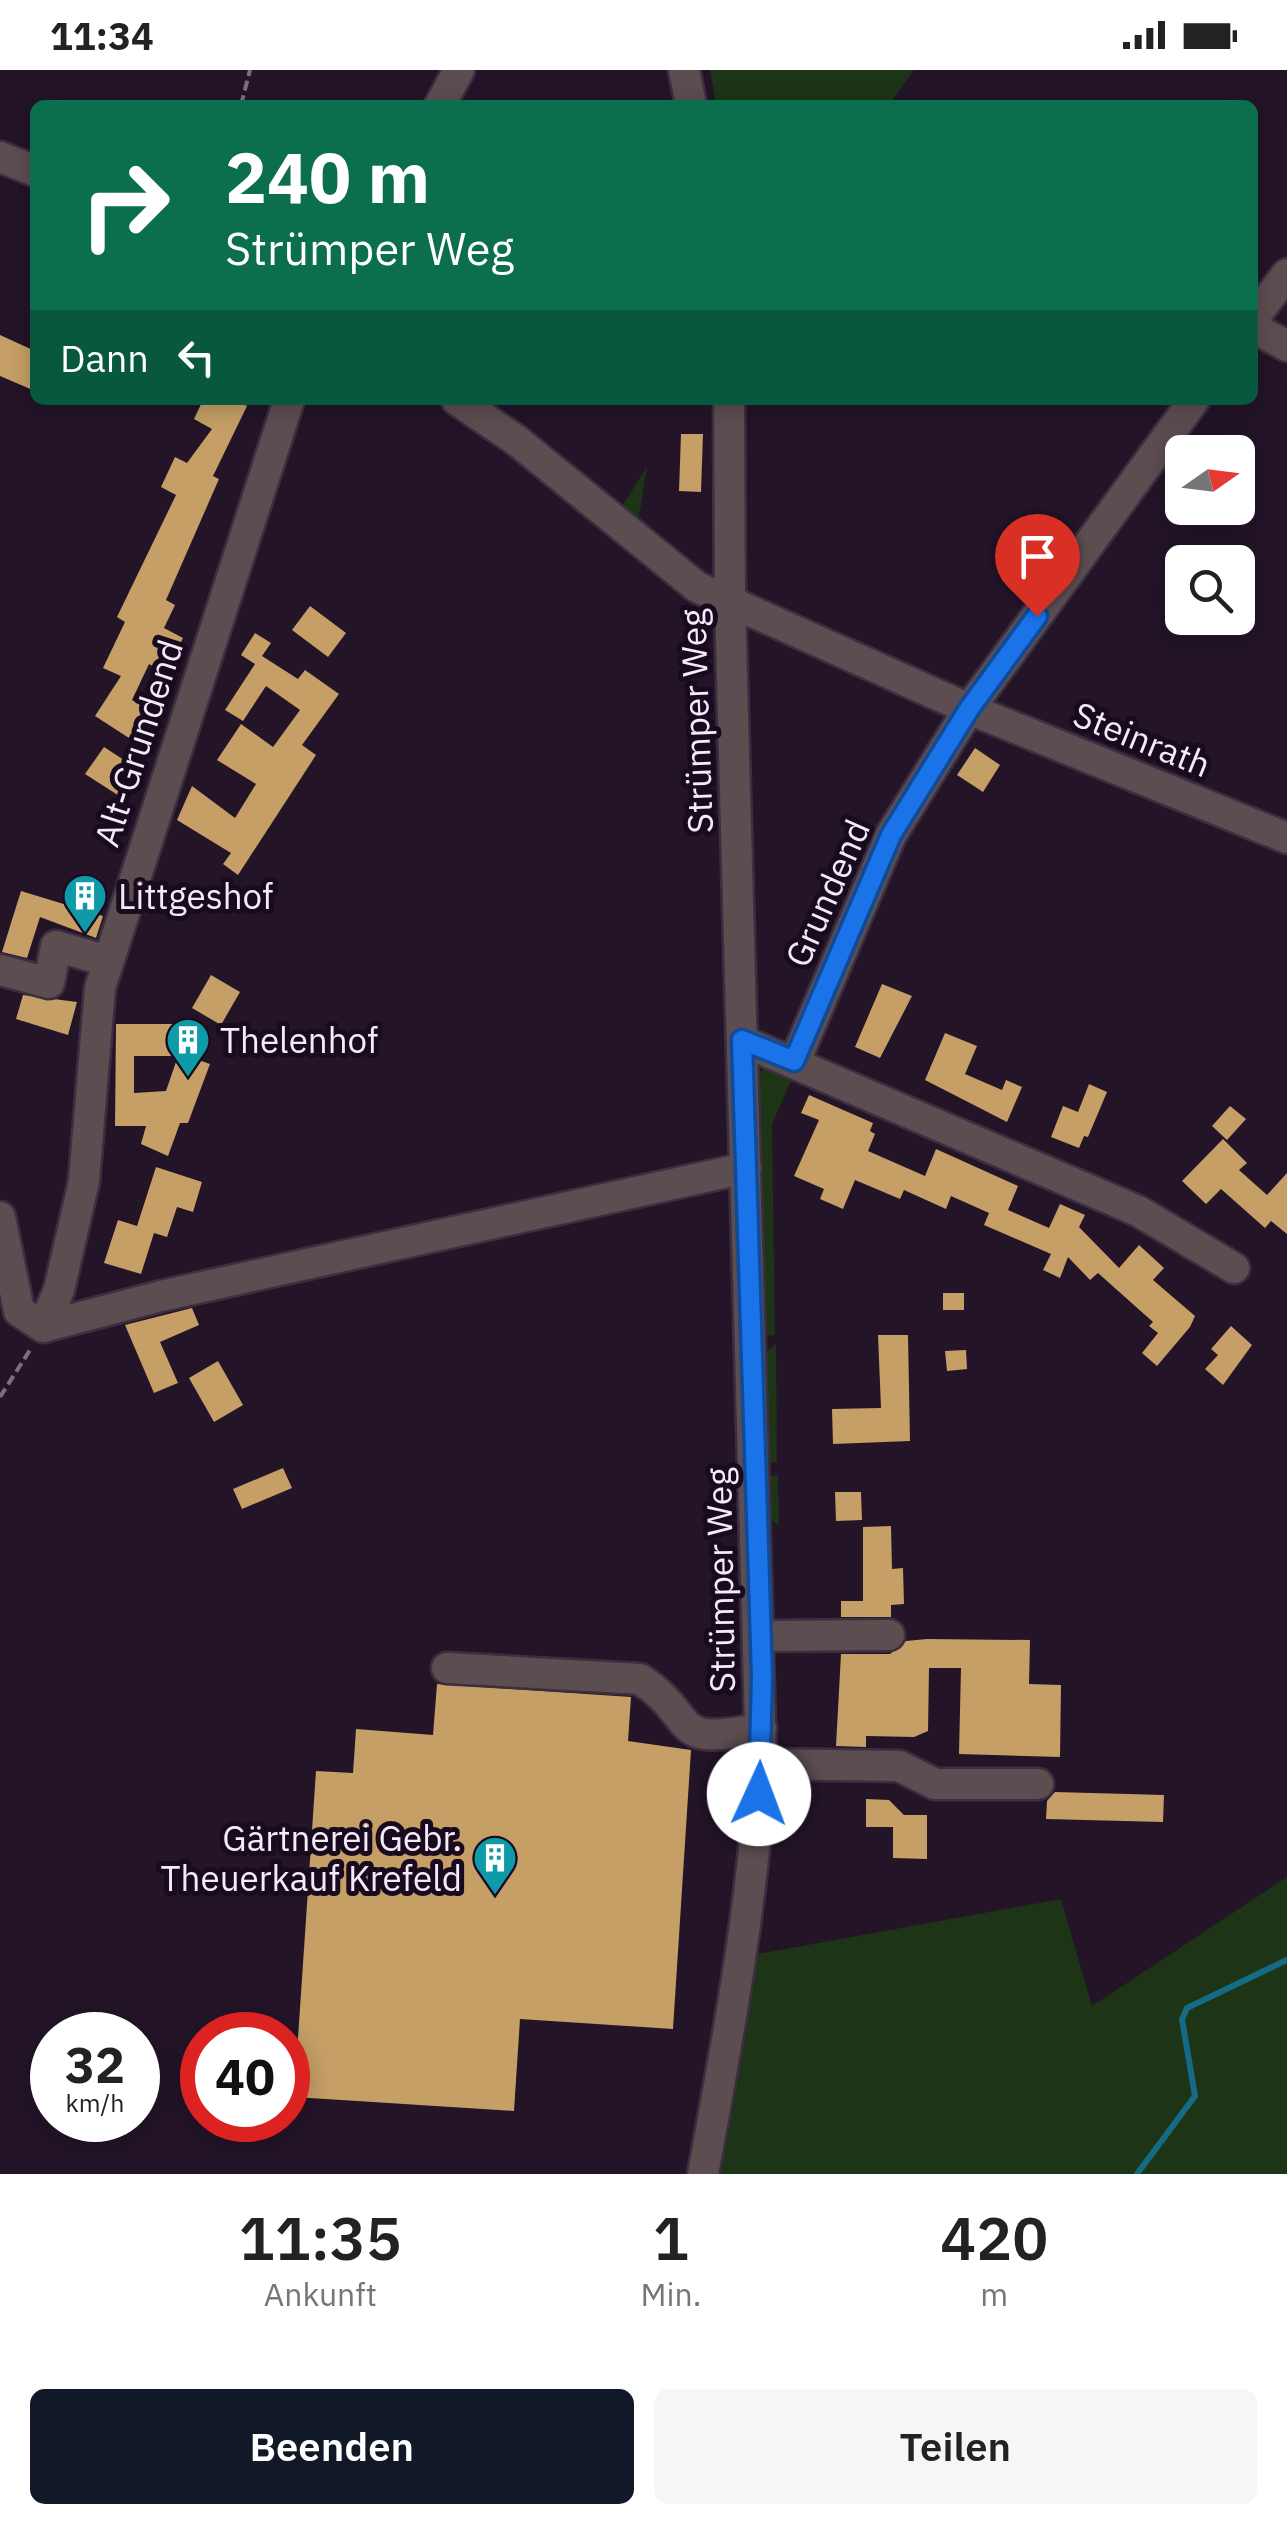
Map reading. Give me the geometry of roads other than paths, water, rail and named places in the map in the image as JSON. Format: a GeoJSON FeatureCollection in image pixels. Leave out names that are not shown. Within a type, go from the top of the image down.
{"type":"FeatureCollection","features":[{"type":"Feature","properties":{"kind":"street"},"geometry":{"type":"LineString","coordinates":[[443,100],[460,70]]}},
{"type":"Feature","properties":{"kind":"street"},"geometry":{"type":"LineString","coordinates":[[684,70],[690,100]]}},
{"type":"Feature","properties":{"kind":"street"},"geometry":{"type":"LineString","coordinates":[[0,157],[30,169]]}},
{"type":"Feature","properties":{"kind":"street"},"geometry":{"type":"LineString","coordinates":[[1258,315],[1287,274]]}},
{"type":"Feature","properties":{"kind":"street"},"geometry":{"type":"LineString","coordinates":[[1258,327],[1287,346]]}},
{"type":"Feature","properties":{"kind":"street","name":"Alt-Grundend"},"geometry":{"type":"LineString","coordinates":[[44,1327],[59,1290],[84,1181],[96,1010],[107,961],[287,405]]}},
{"type":"Feature","properties":{"kind":"street"},"geometry":{"type":"LineString","coordinates":[[464,405],[516,440],[697,587],[969,709]]}},
{"type":"Feature","properties":{"kind":"street","name":"Strümper Weg"},"geometry":{"type":"LineString","coordinates":[[702,2174],[738,1986],[756,1854],[761,1728],[730,603],[729,405]]}},
{"type":"Feature","properties":{"kind":"street","name":"Grundend"},"geometry":{"type":"LineString","coordinates":[[794,1061],[891,835],[969,709],[1190,405]]}},
{"type":"Feature","properties":{"kind":"street","name":"Steinrath"},"geometry":{"type":"LineString","coordinates":[[969,709],[1287,838]]}},
{"type":"Feature","properties":{"kind":"street"},"geometry":{"type":"LineString","coordinates":[[0,970],[49,983],[56,946],[107,961]]}},
{"type":"Feature","properties":{"kind":"street"},"geometry":{"type":"LineString","coordinates":[[742,1040],[1138,1211],[1234,1268]]}},
{"type":"Feature","properties":{"kind":"street"},"geometry":{"type":"LineString","coordinates":[[0,1218],[19,1310],[44,1327],[161,1296],[746,1168]]}},
{"type":"Feature","properties":{"kind":"street"},"geometry":{"type":"LineString","coordinates":[[760,1636],[889,1634]]}},
{"type":"Feature","properties":{"kind":"street"},"geometry":{"type":"LineString","coordinates":[[446,1668],[640,1679],[654,1688],[680,1722],[706,1737],[761,1728]]}},
{"type":"Feature","properties":{"kind":"street"},"geometry":{"type":"LineString","coordinates":[[760,1764],[899,1766],[935,1784],[1038,1784]]}},
{"type":"Feature","properties":{"kind":"waterway"},"geometry":{"type":"LineString","coordinates":[[1137,2174],[1195,2096],[1182,2019],[1187,2008],[1287,1960]]}},
{"type":"Feature","properties":{"kind":"place","name":"Littgeshof"},"geometry":{"type":"Point","coordinates":[85,934]}},
{"type":"Feature","properties":{"kind":"place","name":"Thelenhof"},"geometry":{"type":"Point","coordinates":[188,1078]}},
{"type":"Feature","properties":{"kind":"place","name":"Gärtnerei Gebr. Theuerkauf Krefeld"},"geometry":{"type":"Point","coordinates":[495,1896]}}]}
